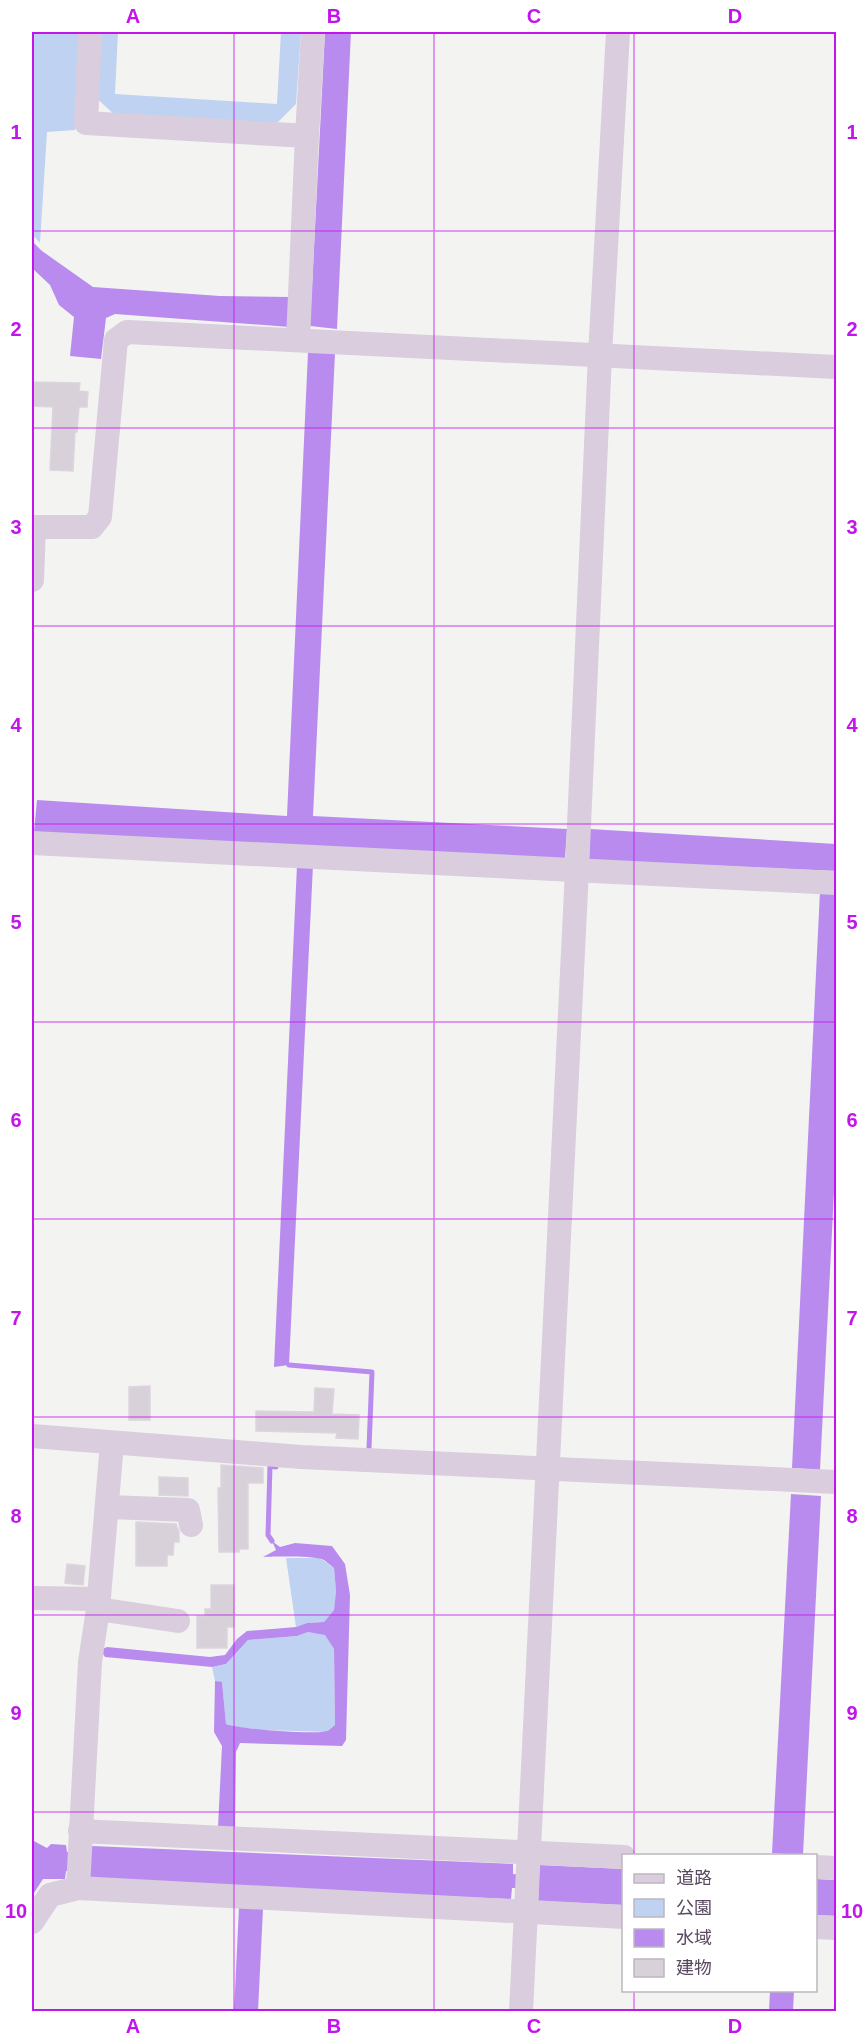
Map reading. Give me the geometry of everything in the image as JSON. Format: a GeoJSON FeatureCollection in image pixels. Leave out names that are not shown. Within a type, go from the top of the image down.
{"type":"FeatureCollection","features":[{"type":"Feature","properties":{"kind":"street"},"geometry":{"type":"LineString","coordinates":[[90,32],[86,123],[307,136]]}},
{"type":"Feature","properties":{"kind":"street"},"geometry":{"type":"LineString","coordinates":[[309,329],[307,136],[313,32]]}},
{"type":"Feature","properties":{"kind":"street"},"geometry":{"type":"LineString","coordinates":[[521,2012],[600,356],[618,32]]}},
{"type":"Feature","properties":{"kind":"street"},"geometry":{"type":"LineString","coordinates":[[32,580],[33,527],[92,527],[100,517],[116,340],[127,332],[309,329],[600,356],[837,367]]}},
{"type":"Feature","properties":{"kind":"street"},"geometry":{"type":"LineString","coordinates":[[32,843],[837,883]]}},
{"type":"Feature","properties":{"kind":"street"},"geometry":{"type":"LineString","coordinates":[[32,1422],[88,1427],[102,1442],[108,1507],[90,1662],[79,1883]]}},
{"type":"Feature","properties":{"kind":"street"},"geometry":{"type":"LineString","coordinates":[[32,1436],[301,1457],[837,1482]]}},
{"type":"Feature","properties":{"kind":"street"},"geometry":{"type":"LineString","coordinates":[[108,1507],[189,1510],[191,1525]]}},
{"type":"Feature","properties":{"kind":"street"},"geometry":{"type":"LineString","coordinates":[[32,1598],[98,1604],[178,1621]]}},
{"type":"Feature","properties":{"kind":"street"},"geometry":{"type":"LineString","coordinates":[[80,1838],[528,1860],[622,1857]]}},
{"type":"Feature","properties":{"kind":"street"},"geometry":{"type":"LineString","coordinates":[[817,1867],[837,1868]]}},
{"type":"Feature","properties":{"kind":"street"},"geometry":{"type":"LineString","coordinates":[[32,1922],[50,1895],[79,1883],[526,1903],[622,1917]]}},
{"type":"Feature","properties":{"kind":"street"},"geometry":{"type":"LineString","coordinates":[[817,1927],[837,1928]]}},
{"type":"Feature","properties":{"kind":"green space"},"geometry":{"type":"Polygon","coordinates":[[[34,32],[118,32],[115,94],[277,104],[281,32],[301,32],[296,104],[276,124],[116,116],[93,95],[75,130],[47,132],[40,243],[32,234],[34,32]]]}},
{"type":"Feature","properties":{"kind":"green space"},"geometry":{"type":"Polygon","coordinates":[[[286,1558],[320,1558],[334,1568],[336,1591],[334,1610],[324,1622],[307,1623],[296,1627],[286,1558]]]}},
{"type":"Feature","properties":{"kind":"green space"},"geometry":{"type":"Polygon","coordinates":[[[308,1632],[325,1634],[334,1649],[335,1726],[327,1732],[265,1730],[226,1724],[222,1683],[215,1681],[212,1667],[226,1664],[248,1640],[297,1636],[308,1632]]]}},
{"type":"Feature","properties":{"kind":"water"},"geometry":{"type":"Polygon","coordinates":[[[325,32],[351,32],[337,329],[310,326],[325,32]]]}},
{"type":"Feature","properties":{"kind":"water"},"geometry":{"type":"Polygon","coordinates":[[[32,241],[42,251],[93,287],[220,296],[290,297],[290,327],[115,314],[106,318],[101,359],[70,356],[74,317],[59,305],[50,285],[32,268],[32,241]]]}},
{"type":"Feature","properties":{"kind":"water"},"geometry":{"type":"Polygon","coordinates":[[[308,352],[335,353],[313,816],[567,829],[565,859],[34,832],[37,800],[287,816],[308,352]]]}},
{"type":"Feature","properties":{"kind":"water"},"geometry":{"type":"Polygon","coordinates":[[[590,829],[836,844],[836,871],[589,860],[590,829]]]}},
{"type":"Feature","properties":{"kind":"water"},"geometry":{"type":"Polygon","coordinates":[[[297,865],[313,865],[289,1365],[274,1367],[297,865]]]}},
{"type":"Feature","properties":{"kind":"water"},"geometry":{"type":"Polygon","coordinates":[[[820,891],[836,892],[836,1152],[820,1470],[792,1468],[820,891]]]}},
{"type":"Feature","properties":{"kind":"water"},"geometry":{"type":"Polygon","coordinates":[[[791,1494],[821,1496],[803,1854],[772,1853],[791,1494]]]}},
{"type":"Feature","properties":{"kind":"water"},"geometry":{"type":"Polygon","coordinates":[[[272,1541],[280,1547],[295,1543],[332,1546],[345,1564],[350,1595],[346,1740],[342,1746],[240,1743],[236,1752],[235,1828],[218,1827],[222,1746],[214,1732],[215,1681],[222,1682],[226,1724],[277,1731],[327,1731],[335,1725],[334,1649],[325,1635],[308,1632],[297,1636],[248,1640],[226,1664],[212,1667],[105,1657],[100,1650],[107,1647],[210,1657],[225,1655],[237,1639],[247,1631],[324,1622],[334,1610],[336,1591],[334,1568],[318,1558],[263,1557],[276,1550],[272,1541]]]}},
{"type":"Feature","properties":{"kind":"water"},"geometry":{"type":"Polygon","coordinates":[[[32,1840],[47,1848],[51,1844],[66,1845],[67,1852],[91,1853],[92,1846],[513,1864],[513,1874],[539,1876],[540,1865],[622,1869],[622,1905],[538,1901],[539,1889],[512,1888],[511,1899],[89,1881],[90,1871],[66,1871],[65,1879],[43,1879],[32,1896],[32,1840]]]}},
{"type":"Feature","properties":{"kind":"water"},"geometry":{"type":"Polygon","coordinates":[[[817,1879],[836,1880],[836,1916],[817,1915],[817,1879]]]}},
{"type":"Feature","properties":{"kind":"water"},"geometry":{"type":"Polygon","coordinates":[[[239,1907],[263,1909],[258,2011],[234,2012],[239,1907]]]}},
{"type":"Feature","properties":{"kind":"water"},"geometry":{"type":"Polygon","coordinates":[[[770,1992],[794,1992],[793,2011],[769,2011],[770,1992]]]}},
{"type":"Feature","properties":{"kind":"building"},"geometry":{"type":"Polygon","coordinates":[[[32,382],[80,383],[79,391],[88,392],[87,407],[79,407],[73,471],[50,470],[53,407],[32,406],[32,382]]]}},
{"type":"Feature","properties":{"kind":"building"},"geometry":{"type":"Polygon","coordinates":[[[150,1386],[150,1420],[129,1420],[129,1387],[150,1386]]]}},
{"type":"Feature","properties":{"kind":"building"},"geometry":{"type":"Polygon","coordinates":[[[315,1388],[334,1389],[332,1414],[359,1415],[358,1439],[336,1438],[337,1433],[256,1431],[256,1411],[314,1412],[315,1388]]]}},
{"type":"Feature","properties":{"kind":"building"},"geometry":{"type":"Polygon","coordinates":[[[221,1465],[263,1468],[263,1483],[248,1483],[248,1549],[239,1549],[239,1552],[219,1552],[218,1488],[221,1488],[221,1465]]]}},
{"type":"Feature","properties":{"kind":"building"},"geometry":{"type":"Polygon","coordinates":[[[159,1477],[188,1478],[188,1496],[159,1495],[159,1477]]]}},
{"type":"Feature","properties":{"kind":"building"},"geometry":{"type":"Polygon","coordinates":[[[136,1522],[176,1524],[179,1542],[174,1542],[173,1555],[167,1555],[167,1566],[136,1566],[136,1522]]]}},
{"type":"Feature","properties":{"kind":"building"},"geometry":{"type":"Polygon","coordinates":[[[67,1564],[85,1566],[83,1585],[65,1583],[67,1564]]]}},
{"type":"Feature","properties":{"kind":"building"},"geometry":{"type":"Polygon","coordinates":[[[211,1585],[234,1585],[234,1627],[227,1627],[227,1648],[197,1648],[197,1616],[205,1616],[205,1609],[211,1609],[211,1585]]]}},
{"type":"Feature","properties":{"kind":"waterway"},"geometry":{"type":"LineString","coordinates":[[289,1365],[372,1372],[369,1448]]}},
{"type":"Feature","properties":{"kind":"waterway"},"geometry":{"type":"LineString","coordinates":[[272,1541],[268,1535],[270,1466],[276,1467]]}}]}
